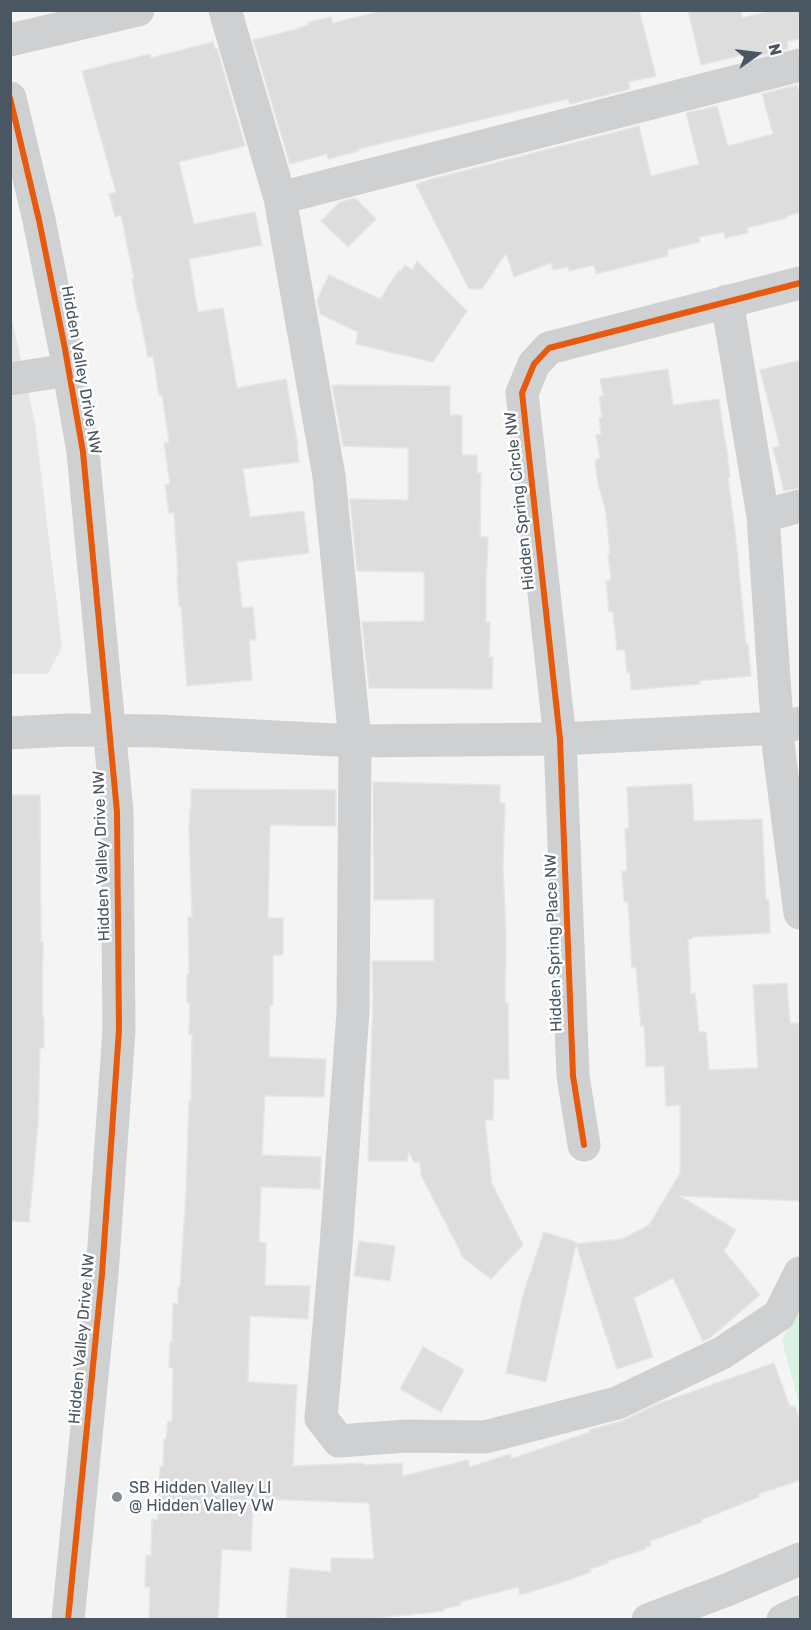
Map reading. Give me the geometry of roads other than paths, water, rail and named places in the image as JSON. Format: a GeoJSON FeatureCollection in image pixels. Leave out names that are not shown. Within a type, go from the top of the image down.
{"type":"FeatureCollection","features":[{"type":"Feature","properties":{"kind":"street"},"geometry":{"type":"LineString","coordinates":[[10,40],[138,10]]}},
{"type":"Feature","properties":{"kind":"street"},"geometry":{"type":"LineString","coordinates":[[225,10],[280,198],[329,476],[355,741],[353,1012],[321,1418],[339,1441],[406,1436],[485,1437],[617,1403],[722,1353],[779,1315],[801,1273]]}},
{"type":"Feature","properties":{"kind":"street"},"geometry":{"type":"LineString","coordinates":[[280,198],[801,65]]}},
{"type":"Feature","properties":{"kind":"street","name":"Hidden Valley Drive NW"},"geometry":{"type":"LineString","coordinates":[[10,98],[39,220],[83,452],[117,812],[119,1030],[102,1274],[68,1620]]}},
{"type":"Feature","properties":{"kind":"street","name":"Hidden Spring Circle NW"},"geometry":{"type":"LineString","coordinates":[[560,739],[522,393],[534,364],[549,348],[801,283]]}},
{"type":"Feature","properties":{"kind":"street"},"geometry":{"type":"LineString","coordinates":[[727,302],[763,516],[789,726],[779,752],[801,913]]}},
{"type":"Feature","properties":{"kind":"street"},"geometry":{"type":"LineString","coordinates":[[10,379],[68,370]]}},
{"type":"Feature","properties":{"kind":"street"},"geometry":{"type":"LineString","coordinates":[[763,516],[801,506]]}},
{"type":"Feature","properties":{"kind":"street"},"geometry":{"type":"LineString","coordinates":[[10,733],[68,730],[158,731],[355,741],[560,739],[789,726]]}},
{"type":"Feature","properties":{"kind":"street","name":"Hidden Spring Place NW"},"geometry":{"type":"LineString","coordinates":[[560,739],[573,1076],[584,1145]]}},
{"type":"Feature","properties":{"kind":"street"},"geometry":{"type":"LineString","coordinates":[[648,1620],[801,1559]]}},
{"type":"Feature","properties":{"kind":"street"},"geometry":{"type":"LineString","coordinates":[[783,1620],[801,1612]]}},
{"type":"Feature","properties":{"kind":"place","name":"SB Hidden Valley LI @ Hidden Valley VW"},"geometry":{"type":"Point","coordinates":[117,1497]}}]}
